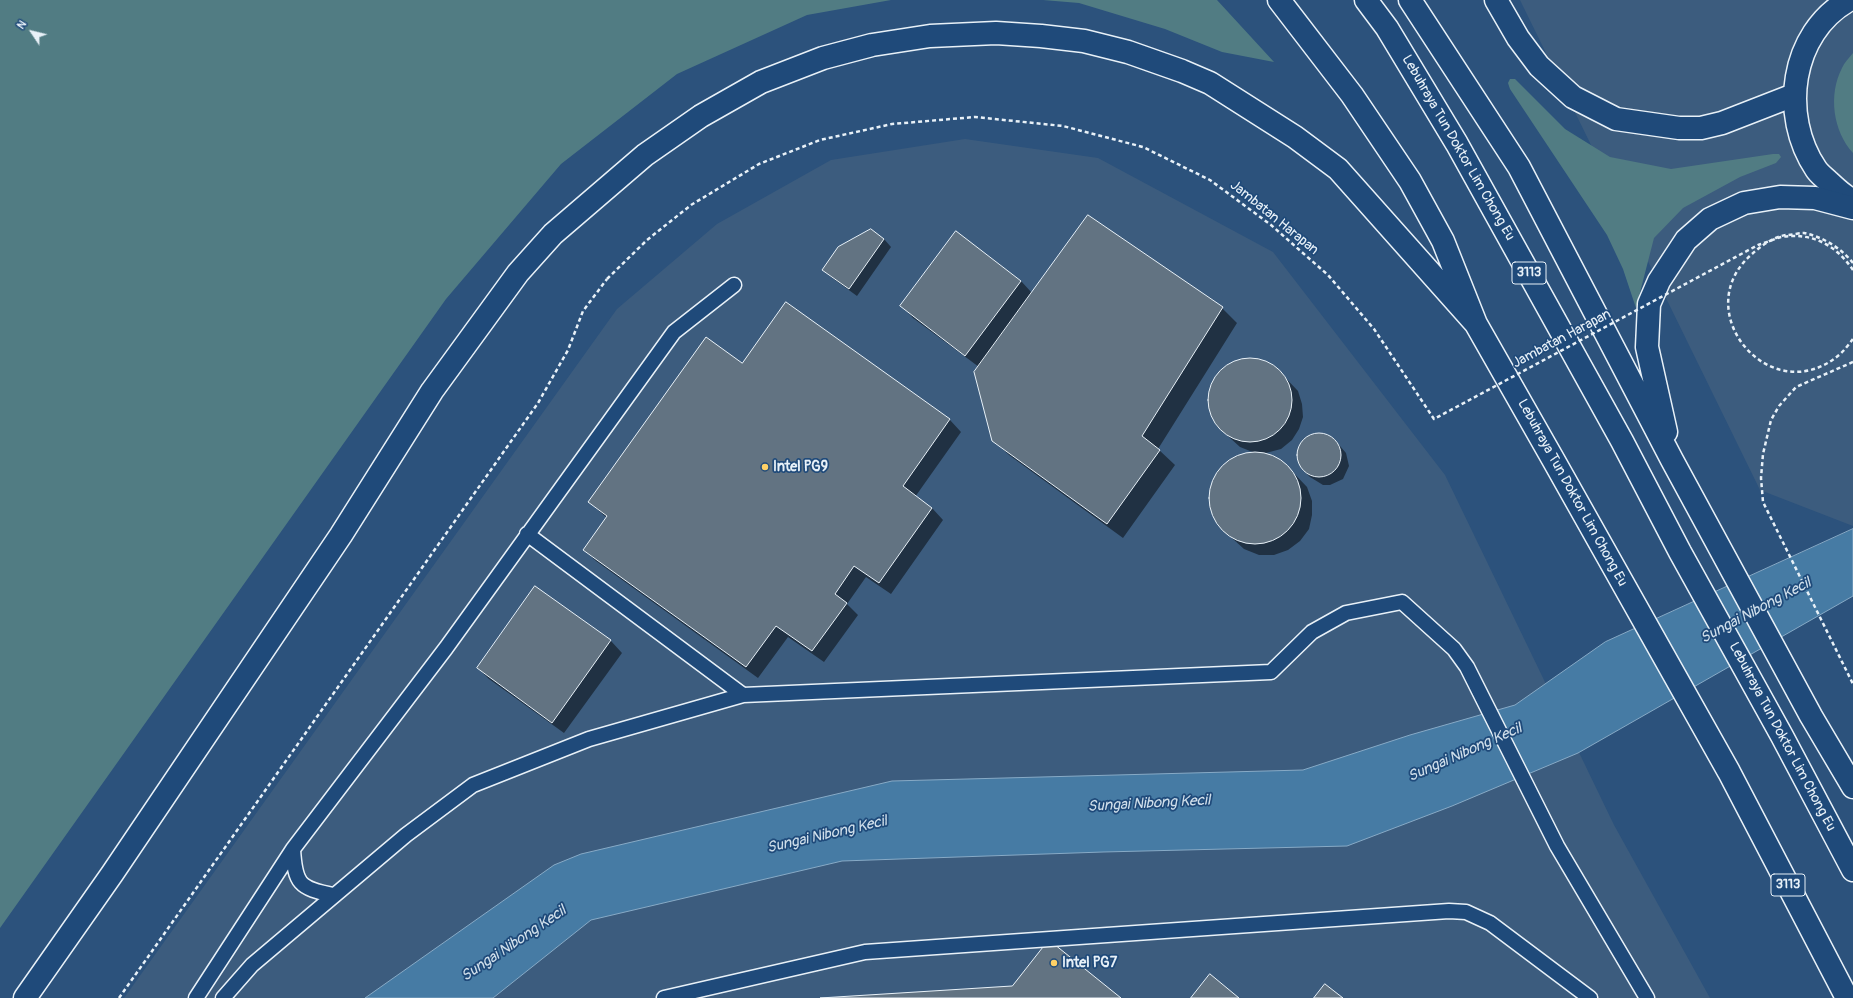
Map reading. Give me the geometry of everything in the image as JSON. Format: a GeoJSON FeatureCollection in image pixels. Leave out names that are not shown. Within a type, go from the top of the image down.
{"type":"FeatureCollection","features":[{"type":"Feature","properties":{"kind":"main road","name":"Lebuhraya Tun Doktor Lim Chong Eu"},"geometry":{"type":"LineString","coordinates":[[1279,0],[1352,95],[1410,181],[1443,241],[1476,324],[1729,772],[1847,998]]}},
{"type":"Feature","properties":{"kind":"main road","name":"Lebuhraya Tun Doktor Lim Chong Eu"},"geometry":{"type":"LineString","coordinates":[[1366,0],[1387,28],[1457,144],[1622,441],[1680,552],[1782,736],[1853,870]]}},
{"type":"Feature","properties":{"kind":"main road"},"geometry":{"type":"LineString","coordinates":[[1410,0],[1519,167],[1672,460],[1811,716],[1853,787]]}},
{"type":"Feature","properties":{"kind":"main road"},"geometry":{"type":"LineString","coordinates":[[1496,0],[1518,38],[1539,66],[1573,97],[1616,119],[1679,128],[1701,128],[1722,123],[1794,95]]}},
{"type":"Feature","properties":{"kind":"main road"},"geometry":{"type":"LineString","coordinates":[[1849,0],[1840,5],[1815,30],[1800,61],[1794,95],[1798,134],[1816,170],[1845,197],[1853,200]]}},
{"type":"Feature","properties":{"kind":"main road"},"geometry":{"type":"LineString","coordinates":[[25,998],[112,874],[328,555],[432,391],[518,273],[553,234],[645,155],[701,116],[761,82],[823,58],[872,45],[930,36],[996,33],[1041,36],[1084,41],[1128,52],[1182,71],[1210,83],[1295,137],[1338,169],[1476,324]]}},
{"type":"Feature","properties":{"kind":"main road"},"geometry":{"type":"LineString","coordinates":[[1672,460],[1647,348],[1649,304],[1659,280],[1686,240],[1710,219],[1744,203],[1780,197],[1815,198],[1853,208]]}},
{"type":"Feature","properties":{"kind":"lane"},"geometry":{"type":"LineString","coordinates":[[196,998],[293,849],[446,648],[674,332],[734,285]]}},
{"type":"Feature","properties":{"kind":"lane"},"geometry":{"type":"LineString","coordinates":[[527,534],[743,695]]}},
{"type":"Feature","properties":{"kind":"lane"},"geometry":{"type":"LineString","coordinates":[[223,998],[252,965],[333,895],[406,835],[474,785],[589,739],[743,695],[1271,672],[1312,632],[1346,613],[1402,602],[1454,649],[1467,667],[1557,846],[1647,998]]}},
{"type":"Feature","properties":{"kind":"lane"},"geometry":{"type":"LineString","coordinates":[[293,849],[294,869],[301,884],[314,891],[333,895]]}},
{"type":"Feature","properties":{"kind":"lane"},"geometry":{"type":"LineString","coordinates":[[664,998],[865,952],[1448,911],[1466,912],[1490,923],[1590,998]]}},
{"type":"Feature","properties":{"kind":"path","name":"Jambatan Harapan"},"geometry":{"type":"LineString","coordinates":[[119,998],[538,403],[568,350],[583,311],[607,279],[647,240],[691,205],[760,164],[820,140],[892,124],[975,117],[1063,126],[1143,147],[1210,180],[1271,225],[1328,275],[1374,329],[1434,419],[1758,245],[1782,238],[1804,237],[1826,243],[1844,256],[1853,270]]}},
{"type":"Feature","properties":{"kind":"path"},"geometry":{"type":"LineString","coordinates":[[1853,263],[1846,254],[1826,241],[1804,233],[1780,236],[1761,246],[1744,261],[1732,280],[1728,302],[1731,325],[1742,345],[1758,360],[1778,370],[1799,371],[1820,366],[1839,355],[1853,339]]}},
{"type":"Feature","properties":{"kind":"path"},"geometry":{"type":"LineString","coordinates":[[1853,362],[1796,387],[1779,406],[1771,420],[1761,478],[1763,502],[1853,684]]}},
{"type":"Feature","properties":{"kind":"shaded area"},"geometry":{"type":"Polygon","coordinates":[[[1520,0],[1853,0],[1853,526],[1760,490],[1520,0]]]}},
{"type":"Feature","properties":{"kind":"shaded area"},"geometry":{"type":"Polygon","coordinates":[[[965,139],[1098,158],[1273,252],[1445,475],[1614,825],[1710,998],[124,998],[617,309],[717,224],[831,160],[965,139]]]}},
{"type":"Feature","properties":{"kind":"green space"},"geometry":{"type":"Polygon","coordinates":[[[0,0],[891,0],[807,15],[677,74],[561,164],[446,299],[0,928],[0,0]]]}},
{"type":"Feature","properties":{"kind":"green space"},"geometry":{"type":"Polygon","coordinates":[[[1043,0],[1217,0],[1274,62],[1222,52],[1165,29],[1079,3],[1043,0]]]}},
{"type":"Feature","properties":{"kind":"green space"},"geometry":{"type":"Polygon","coordinates":[[[1853,53],[1853,153],[1846,144],[1837,124],[1834,101],[1838,79],[1844,64],[1853,53]]]}},
{"type":"Feature","properties":{"kind":"green space"},"geometry":{"type":"Polygon","coordinates":[[[1510,79],[1515,79],[1565,129],[1610,157],[1671,169],[1773,154],[1779,154],[1781,157],[1776,163],[1740,177],[1683,208],[1654,238],[1636,308],[1623,269],[1607,235],[1510,89],[1508,83],[1510,79]]]}},
{"type":"Feature","properties":{"kind":"water","name":"Sungai Nibong Kecil"},"geometry":{"type":"Polygon","coordinates":[[[1853,529],[1853,596],[1578,753],[1452,806],[1347,846],[1103,852],[842,861],[591,920],[493,998],[365,998],[554,865],[581,854],[892,781],[1303,770],[1410,735],[1515,705],[1605,642],[1853,529]]]}},
{"type":"Feature","properties":{"kind":"building"},"geometry":{"type":"Polygon","coordinates":[[[1088,215],[1223,307],[1142,436],[1160,450],[1107,524],[992,441],[974,372],[1088,215]]]}},
{"type":"Feature","properties":{"kind":"building"},"geometry":{"type":"Polygon","coordinates":[[[871,229],[884,239],[849,289],[822,270],[838,247],[871,229]]]}},
{"type":"Feature","properties":{"kind":"building"},"geometry":{"type":"Polygon","coordinates":[[[956,231],[1021,281],[965,356],[900,306],[956,231]]]}},
{"type":"Feature","properties":{"kind":"building","name":"Intel PG9"},"geometry":{"type":"Polygon","coordinates":[[[786,302],[950,419],[903,486],[932,508],[879,583],[854,566],[835,594],[847,603],[812,651],[776,626],[746,667],[583,550],[607,516],[588,502],[706,337],[742,363],[786,302]]]}},
{"type":"Feature","properties":{"kind":"building"},"geometry":{"type":"Polygon","coordinates":[[[1250,358],[1258,359],[1273,365],[1285,377],[1291,392],[1291,408],[1285,423],[1273,435],[1258,441],[1250,442],[1242,441],[1227,435],[1215,423],[1209,408],[1208,400],[1209,392],[1215,377],[1227,365],[1242,359],[1250,358]]]}},
{"type":"Feature","properties":{"kind":"building"},"geometry":{"type":"Polygon","coordinates":[[[1323,433],[1328,434],[1335,439],[1340,446],[1340,464],[1335,471],[1328,476],[1315,477],[1310,476],[1303,471],[1298,464],[1297,451],[1298,446],[1303,439],[1310,434],[1323,433]]]}},
{"type":"Feature","properties":{"kind":"building"},"geometry":{"type":"Polygon","coordinates":[[[1255,452],[1272,456],[1287,466],[1297,481],[1301,498],[1297,515],[1287,530],[1272,540],[1255,544],[1238,540],[1223,530],[1213,515],[1209,498],[1213,481],[1223,466],[1238,456],[1255,452]]]}},
{"type":"Feature","properties":{"kind":"building"},"geometry":{"type":"Polygon","coordinates":[[[535,586],[611,640],[552,723],[477,668],[535,586]]]}},
{"type":"Feature","properties":{"kind":"building","name":"Intel PG7"},"geometry":{"type":"Polygon","coordinates":[[[1049,940],[1121,998],[820,998],[1012,986],[1049,940]]]}},
{"type":"Feature","properties":{"kind":"building"},"geometry":{"type":"Polygon","coordinates":[[[1210,974],[1239,998],[1191,998],[1210,974]]]}},
{"type":"Feature","properties":{"kind":"building"},"geometry":{"type":"Polygon","coordinates":[[[1325,984],[1343,998],[1314,998],[1325,984]]]}},
{"type":"Feature","properties":{"kind":"place","name":"Intel PG9"},"geometry":{"type":"Point","coordinates":[765,467]}},
{"type":"Feature","properties":{"kind":"place","name":"Intel PG7"},"geometry":{"type":"Point","coordinates":[1054,963]}}]}
